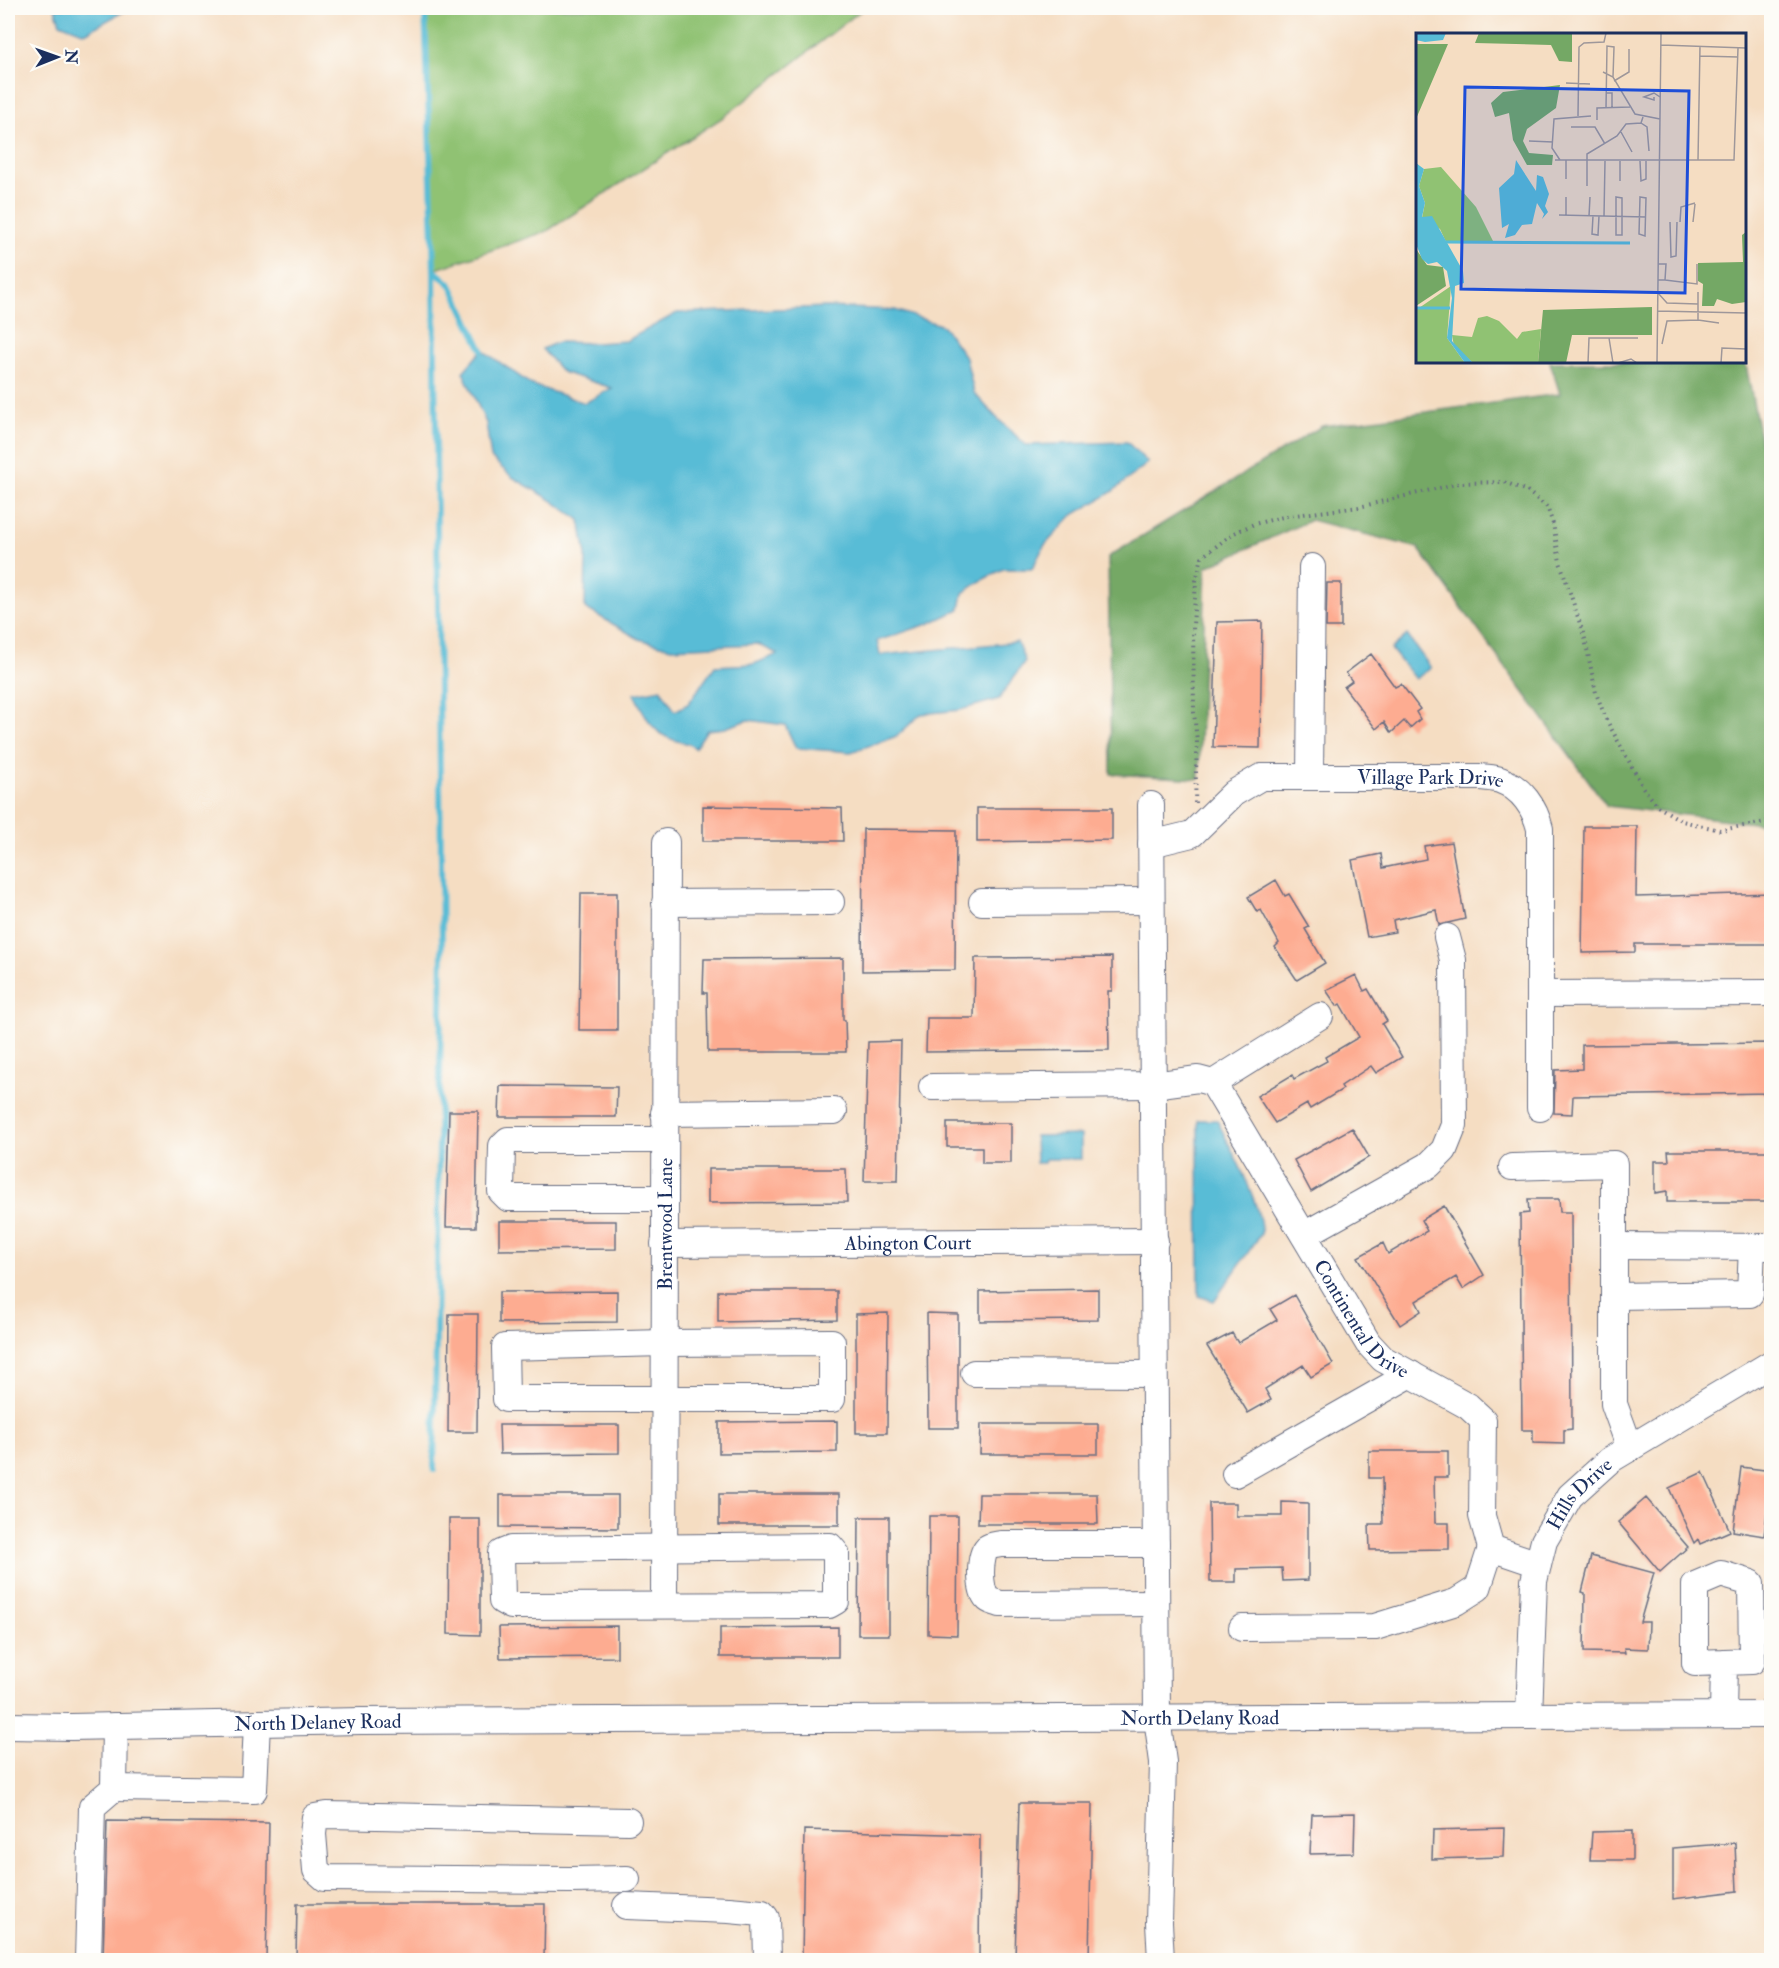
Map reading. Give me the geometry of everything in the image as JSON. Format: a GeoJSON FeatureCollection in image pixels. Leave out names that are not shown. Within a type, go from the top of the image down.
{"type":"FeatureCollection","features":[{"type":"Feature","properties":{"kind":"street"},"geometry":{"type":"LineString","coordinates":[[1310,777],[1312,567]]}},
{"type":"Feature","properties":{"kind":"street","name":"Village Park Drive"},"geometry":{"type":"LineString","coordinates":[[1151,844],[1192,834],[1234,793],[1261,777],[1481,777],[1500,780],[1514,788],[1536,813],[1540,829],[1540,1108]]}},
{"type":"Feature","properties":{"kind":"street"},"geometry":{"type":"LineString","coordinates":[[1151,805],[1157,1718],[1163,1762],[1159,1923],[1161,1960]]}},
{"type":"Feature","properties":{"kind":"street","name":"Brentwood Lane"},"geometry":{"type":"LineString","coordinates":[[664,1605],[666,842]]}},
{"type":"Feature","properties":{"kind":"street"},"geometry":{"type":"LineString","coordinates":[[665,903],[831,902]]}},
{"type":"Feature","properties":{"kind":"street"},"geometry":{"type":"LineString","coordinates":[[982,902],[1151,902]]}},
{"type":"Feature","properties":{"kind":"street"},"geometry":{"type":"LineString","coordinates":[[1304,1235],[1429,1164],[1444,1150],[1454,1125],[1453,960],[1447,937]]}},
{"type":"Feature","properties":{"kind":"street"},"geometry":{"type":"LineString","coordinates":[[1540,994],[1772,993]]}},
{"type":"Feature","properties":{"kind":"street"},"geometry":{"type":"LineString","coordinates":[[932,1088],[1154,1085],[1198,1078],[1213,1083],[1320,1017]]}},
{"type":"Feature","properties":{"kind":"street","name":"Continental Drive"},"geometry":{"type":"LineString","coordinates":[[1213,1083],[1368,1343],[1383,1359],[1468,1406],[1483,1420],[1482,1516],[1491,1548]]}},
{"type":"Feature","properties":{"kind":"street"},"geometry":{"type":"LineString","coordinates":[[664,1113],[834,1111]]}},
{"type":"Feature","properties":{"kind":"street"},"geometry":{"type":"LineString","coordinates":[[664,1140],[508,1140],[502,1146],[501,1191],[508,1198],[664,1198]]}},
{"type":"Feature","properties":{"kind":"street"},"geometry":{"type":"LineString","coordinates":[[1512,1167],[1614,1164],[1614,1404],[1630,1448]]}},
{"type":"Feature","properties":{"kind":"street","name":"Abington Court"},"geometry":{"type":"LineString","coordinates":[[664,1244],[1155,1241]]}},
{"type":"Feature","properties":{"kind":"street"},"geometry":{"type":"LineString","coordinates":[[1614,1246],[1762,1247],[1750,1294],[1614,1296]]}},
{"type":"Feature","properties":{"kind":"street"},"geometry":{"type":"LineString","coordinates":[[832,1342],[832,1399],[664,1399],[506,1399],[506,1347],[832,1342]]}},
{"type":"Feature","properties":{"kind":"street","name":"Hills Drive"},"geometry":{"type":"LineString","coordinates":[[1529,1716],[1534,1581],[1544,1541],[1570,1496],[1610,1460],[1772,1363]]}},
{"type":"Feature","properties":{"kind":"street"},"geometry":{"type":"LineString","coordinates":[[974,1373],[1154,1374]]}},
{"type":"Feature","properties":{"kind":"street"},"geometry":{"type":"LineString","coordinates":[[1235,1474],[1411,1374]]}},
{"type":"Feature","properties":{"kind":"street"},"geometry":{"type":"LineString","coordinates":[[1156,1544],[1001,1544],[988,1548],[983,1554],[981,1564],[984,1594],[988,1600],[1000,1604],[1156,1603]]}},
{"type":"Feature","properties":{"kind":"street"},"geometry":{"type":"LineString","coordinates":[[830,1546],[836,1553],[836,1601],[830,1605],[664,1605],[511,1606],[502,1601],[501,1553],[511,1549],[830,1546]]}},
{"type":"Feature","properties":{"kind":"street"},"geometry":{"type":"LineString","coordinates":[[1242,1628],[1375,1627],[1456,1602],[1479,1588],[1491,1548],[1538,1564]]}},
{"type":"Feature","properties":{"kind":"street"},"geometry":{"type":"LineString","coordinates":[[1723,1715],[1724,1662]]}},
{"type":"Feature","properties":{"kind":"street","name":"North Delany Road"},"geometry":{"type":"LineString","coordinates":[[630,1720],[1772,1715]]}},
{"type":"Feature","properties":{"kind":"street","name":"North Delaney Road"},"geometry":{"type":"LineString","coordinates":[[8,1726],[630,1720]]}},
{"type":"Feature","properties":{"kind":"street"},"geometry":{"type":"LineString","coordinates":[[88,1960],[92,1807],[114,1788],[254,1790],[257,1723]]}},
{"type":"Feature","properties":{"kind":"street"},"geometry":{"type":"LineString","coordinates":[[114,1788],[115,1726]]}},
{"type":"Feature","properties":{"kind":"street"},"geometry":{"type":"LineString","coordinates":[[627,1879],[325,1878],[316,1870],[313,1834],[315,1817],[326,1815],[628,1821]]}},
{"type":"Feature","properties":{"kind":"street"},"geometry":{"type":"LineString","coordinates":[[626,1906],[762,1913],[766,1918],[767,1960]]}},
{"type":"Feature","properties":{"kind":"path"},"geometry":{"type":"LineString","coordinates":[[1560,562],[1585,639],[1596,693],[1606,719],[1644,789],[1659,807],[1682,821],[1720,830],[1772,821]]}},
{"type":"Feature","properties":{"kind":"green space"},"geometry":{"type":"Polygon","coordinates":[[[425,8],[864,8],[725,116],[547,231],[434,270],[425,8]]]}},
{"type":"Feature","properties":{"kind":"green space"},"geometry":{"type":"Polygon","coordinates":[[[1550,363],[1746,363],[1772,509],[1771,825],[1607,806],[1418,548],[1311,520],[1206,567],[1199,779],[1111,774],[1108,557],[1322,426],[1560,394],[1550,363]]]}},
{"type":"Feature","properties":{"kind":"water"},"geometry":{"type":"Polygon","coordinates":[[[55,8],[130,8],[85,33],[60,23],[55,8]]]}},
{"type":"Feature","properties":{"kind":"water"},"geometry":{"type":"Polygon","coordinates":[[[827,307],[895,310],[943,326],[966,358],[974,393],[1026,445],[1127,442],[1148,463],[1112,492],[1073,515],[1044,546],[1032,569],[1003,569],[963,593],[960,609],[928,624],[877,641],[880,655],[1017,642],[1025,661],[999,699],[960,710],[921,714],[897,736],[851,752],[796,748],[785,725],[748,720],[725,728],[707,730],[695,748],[666,737],[654,728],[634,694],[661,689],[675,711],[688,704],[715,666],[754,664],[778,654],[757,644],[671,648],[639,639],[585,608],[586,555],[580,520],[512,477],[491,458],[486,423],[463,372],[482,350],[532,385],[585,403],[612,388],[562,372],[542,349],[558,342],[626,341],[677,313],[827,307]]]}},
{"type":"Feature","properties":{"kind":"water"},"geometry":{"type":"Polygon","coordinates":[[[1407,635],[1431,668],[1415,679],[1391,649],[1407,635]]]}},
{"type":"Feature","properties":{"kind":"water"},"geometry":{"type":"Polygon","coordinates":[[[1198,1120],[1217,1120],[1245,1177],[1260,1222],[1261,1234],[1214,1301],[1199,1296],[1198,1120]]]}},
{"type":"Feature","properties":{"kind":"water"},"geometry":{"type":"Polygon","coordinates":[[[1081,1135],[1081,1159],[1045,1159],[1044,1163],[1036,1163],[1035,1136],[1081,1135]]]}},
{"type":"Feature","properties":{"kind":"building"},"geometry":{"type":"Polygon","coordinates":[[[1327,583],[1341,583],[1341,627],[1326,627],[1327,583]]]}},
{"type":"Feature","properties":{"kind":"building"},"geometry":{"type":"Polygon","coordinates":[[[1262,621],[1260,748],[1213,747],[1217,622],[1262,621]]]}},
{"type":"Feature","properties":{"kind":"building"},"geometry":{"type":"Polygon","coordinates":[[[1371,654],[1395,687],[1401,684],[1420,709],[1416,712],[1420,719],[1410,728],[1404,721],[1391,733],[1384,722],[1376,729],[1344,687],[1352,681],[1346,673],[1371,654]]]}},
{"type":"Feature","properties":{"kind":"building"},"geometry":{"type":"Polygon","coordinates":[[[703,806],[842,808],[843,841],[703,841],[703,806]]]}},
{"type":"Feature","properties":{"kind":"building"},"geometry":{"type":"Polygon","coordinates":[[[977,808],[1112,808],[1112,840],[977,842],[977,808]]]}},
{"type":"Feature","properties":{"kind":"building"},"geometry":{"type":"Polygon","coordinates":[[[1584,826],[1637,826],[1636,897],[1772,893],[1772,944],[1635,944],[1635,952],[1582,953],[1584,826]]]}},
{"type":"Feature","properties":{"kind":"building"},"geometry":{"type":"Polygon","coordinates":[[[863,829],[956,830],[955,970],[862,971],[863,829]]]}},
{"type":"Feature","properties":{"kind":"building"},"geometry":{"type":"Polygon","coordinates":[[[1451,842],[1465,919],[1439,925],[1436,910],[1393,920],[1395,932],[1367,937],[1352,860],[1381,854],[1383,868],[1426,859],[1424,846],[1451,842]]]}},
{"type":"Feature","properties":{"kind":"building"},"geometry":{"type":"Polygon","coordinates":[[[1276,880],[1285,896],[1289,894],[1309,927],[1305,929],[1325,963],[1297,980],[1275,947],[1279,943],[1261,910],[1257,912],[1248,897],[1276,880]]]}},
{"type":"Feature","properties":{"kind":"building"},"geometry":{"type":"Polygon","coordinates":[[[581,893],[617,893],[617,1030],[579,1030],[581,893]]]}},
{"type":"Feature","properties":{"kind":"building"},"geometry":{"type":"Polygon","coordinates":[[[1112,957],[1112,991],[1108,991],[1109,1050],[926,1052],[927,1018],[974,1018],[975,958],[1112,957]]]}},
{"type":"Feature","properties":{"kind":"building"},"geometry":{"type":"Polygon","coordinates":[[[843,958],[843,1020],[845,1020],[846,1052],[708,1052],[707,993],[703,993],[704,959],[843,958]]]}},
{"type":"Feature","properties":{"kind":"building"},"geometry":{"type":"Polygon","coordinates":[[[1356,975],[1364,991],[1368,989],[1387,1021],[1382,1024],[1402,1057],[1376,1073],[1371,1066],[1341,1086],[1343,1089],[1310,1109],[1307,1104],[1275,1123],[1257,1096],[1292,1075],[1294,1079],[1327,1061],[1325,1057],[1359,1037],[1340,1004],[1337,1006],[1326,990],[1356,975]]]}},
{"type":"Feature","properties":{"kind":"building"},"geometry":{"type":"Polygon","coordinates":[[[901,1041],[898,1181],[864,1181],[868,1042],[901,1041]]]}},
{"type":"Feature","properties":{"kind":"building"},"geometry":{"type":"Polygon","coordinates":[[[1772,1043],[1772,1093],[1573,1096],[1572,1114],[1554,1113],[1555,1070],[1582,1069],[1582,1045],[1772,1043]]]}},
{"type":"Feature","properties":{"kind":"building"},"geometry":{"type":"Polygon","coordinates":[[[500,1086],[617,1087],[616,1117],[499,1117],[500,1086]]]}},
{"type":"Feature","properties":{"kind":"building"},"geometry":{"type":"Polygon","coordinates":[[[449,1111],[478,1111],[476,1227],[446,1227],[449,1111]]]}},
{"type":"Feature","properties":{"kind":"building"},"geometry":{"type":"Polygon","coordinates":[[[947,1123],[1011,1123],[1011,1163],[982,1163],[982,1147],[947,1147],[947,1123]]]}},
{"type":"Feature","properties":{"kind":"building"},"geometry":{"type":"Polygon","coordinates":[[[1352,1128],[1369,1157],[1311,1192],[1294,1160],[1352,1128]]]}},
{"type":"Feature","properties":{"kind":"building"},"geometry":{"type":"Polygon","coordinates":[[[1668,1151],[1772,1151],[1772,1202],[1667,1202],[1667,1191],[1655,1193],[1655,1161],[1669,1161],[1668,1151]]]}},
{"type":"Feature","properties":{"kind":"building"},"geometry":{"type":"Polygon","coordinates":[[[708,1169],[846,1169],[847,1202],[708,1203],[708,1169]]]}},
{"type":"Feature","properties":{"kind":"building"},"geometry":{"type":"Polygon","coordinates":[[[1528,1199],[1559,1199],[1560,1212],[1571,1212],[1572,1429],[1564,1430],[1564,1444],[1533,1443],[1533,1430],[1522,1430],[1520,1214],[1529,1213],[1528,1199]]]}},
{"type":"Feature","properties":{"kind":"building"},"geometry":{"type":"Polygon","coordinates":[[[1444,1206],[1484,1275],[1463,1289],[1456,1277],[1416,1301],[1421,1311],[1400,1325],[1358,1257],[1383,1243],[1388,1254],[1427,1231],[1421,1220],[1444,1206]]]}},
{"type":"Feature","properties":{"kind":"building"},"geometry":{"type":"Polygon","coordinates":[[[499,1221],[616,1221],[616,1249],[499,1250],[499,1221]]]}},
{"type":"Feature","properties":{"kind":"building"},"geometry":{"type":"Polygon","coordinates":[[[1098,1289],[1098,1320],[980,1321],[980,1291],[1098,1289]]]}},
{"type":"Feature","properties":{"kind":"building"},"geometry":{"type":"Polygon","coordinates":[[[617,1291],[617,1322],[499,1323],[499,1292],[617,1291]]]}},
{"type":"Feature","properties":{"kind":"building"},"geometry":{"type":"Polygon","coordinates":[[[718,1291],[837,1291],[837,1320],[718,1322],[718,1291]]]}},
{"type":"Feature","properties":{"kind":"building"},"geometry":{"type":"Polygon","coordinates":[[[1294,1295],[1333,1364],[1311,1377],[1303,1365],[1265,1389],[1271,1400],[1248,1413],[1207,1346],[1232,1333],[1238,1343],[1277,1320],[1270,1309],[1294,1295]]]}},
{"type":"Feature","properties":{"kind":"building"},"geometry":{"type":"Polygon","coordinates":[[[888,1313],[887,1433],[856,1433],[856,1314],[888,1313]]]}},
{"type":"Feature","properties":{"kind":"building"},"geometry":{"type":"Polygon","coordinates":[[[927,1313],[958,1314],[958,1428],[928,1428],[927,1313]]]}},
{"type":"Feature","properties":{"kind":"building"},"geometry":{"type":"Polygon","coordinates":[[[449,1314],[478,1314],[477,1432],[448,1432],[449,1314]]]}},
{"type":"Feature","properties":{"kind":"building"},"geometry":{"type":"Polygon","coordinates":[[[837,1421],[837,1452],[719,1453],[719,1422],[837,1421]]]}},
{"type":"Feature","properties":{"kind":"building"},"geometry":{"type":"Polygon","coordinates":[[[981,1424],[1098,1424],[1098,1454],[980,1454],[981,1424]]]}},
{"type":"Feature","properties":{"kind":"building"},"geometry":{"type":"Polygon","coordinates":[[[499,1425],[619,1425],[619,1453],[500,1454],[499,1425]]]}},
{"type":"Feature","properties":{"kind":"building"},"geometry":{"type":"Polygon","coordinates":[[[1369,1451],[1448,1451],[1448,1477],[1434,1477],[1435,1523],[1449,1523],[1449,1549],[1370,1550],[1369,1524],[1383,1524],[1382,1478],[1369,1478],[1369,1451]]]}},
{"type":"Feature","properties":{"kind":"building"},"geometry":{"type":"Polygon","coordinates":[[[1741,1467],[1772,1471],[1772,1513],[1767,1512],[1764,1536],[1733,1531],[1741,1467]]]}},
{"type":"Feature","properties":{"kind":"building"},"geometry":{"type":"Polygon","coordinates":[[[1703,1472],[1730,1531],[1700,1544],[1698,1539],[1694,1543],[1669,1488],[1703,1472]]]}},
{"type":"Feature","properties":{"kind":"building"},"geometry":{"type":"Polygon","coordinates":[[[719,1494],[839,1494],[839,1525],[719,1525],[719,1494]]]}},
{"type":"Feature","properties":{"kind":"building"},"geometry":{"type":"Polygon","coordinates":[[[979,1494],[1097,1494],[1098,1524],[978,1524],[979,1494]]]}},
{"type":"Feature","properties":{"kind":"building"},"geometry":{"type":"Polygon","coordinates":[[[500,1495],[618,1495],[618,1528],[500,1527],[500,1495]]]}},
{"type":"Feature","properties":{"kind":"building"},"geometry":{"type":"Polygon","coordinates":[[[1646,1498],[1688,1547],[1660,1572],[1618,1522],[1646,1498]]]}},
{"type":"Feature","properties":{"kind":"building"},"geometry":{"type":"Polygon","coordinates":[[[1282,1502],[1308,1503],[1308,1580],[1283,1581],[1282,1568],[1236,1569],[1236,1582],[1210,1582],[1209,1503],[1236,1503],[1236,1516],[1282,1516],[1282,1502]]]}},
{"type":"Feature","properties":{"kind":"building"},"geometry":{"type":"Polygon","coordinates":[[[929,1516],[958,1516],[957,1635],[928,1634],[929,1516]]]}},
{"type":"Feature","properties":{"kind":"building"},"geometry":{"type":"Polygon","coordinates":[[[859,1517],[889,1517],[889,1635],[858,1635],[859,1517]]]}},
{"type":"Feature","properties":{"kind":"building"},"geometry":{"type":"Polygon","coordinates":[[[449,1519],[480,1519],[480,1635],[448,1634],[449,1519]]]}},
{"type":"Feature","properties":{"kind":"building"},"geometry":{"type":"Polygon","coordinates":[[[1591,1556],[1654,1573],[1640,1622],[1649,1622],[1648,1649],[1624,1648],[1625,1653],[1584,1652],[1585,1593],[1582,1592],[1591,1556]]]}},
{"type":"Feature","properties":{"kind":"building"},"geometry":{"type":"Polygon","coordinates":[[[617,1626],[617,1657],[500,1658],[499,1627],[617,1626]]]}},
{"type":"Feature","properties":{"kind":"building"},"geometry":{"type":"Polygon","coordinates":[[[838,1627],[838,1657],[720,1657],[720,1628],[838,1627]]]}},
{"type":"Feature","properties":{"kind":"building"},"geometry":{"type":"Polygon","coordinates":[[[1019,1803],[1092,1803],[1089,1960],[1015,1960],[1019,1803]]]}},
{"type":"Feature","properties":{"kind":"building"},"geometry":{"type":"Polygon","coordinates":[[[1355,1813],[1354,1853],[1310,1854],[1312,1814],[1355,1813]]]}},
{"type":"Feature","properties":{"kind":"building"},"geometry":{"type":"Polygon","coordinates":[[[107,1821],[269,1823],[266,1960],[103,1960],[107,1821]]]}},
{"type":"Feature","properties":{"kind":"building"},"geometry":{"type":"Polygon","coordinates":[[[1504,1828],[1503,1857],[1432,1859],[1433,1830],[1504,1828]]]}},
{"type":"Feature","properties":{"kind":"building"},"geometry":{"type":"Polygon","coordinates":[[[804,1830],[980,1835],[979,1960],[802,1960],[804,1830]]]}},
{"type":"Feature","properties":{"kind":"building"},"geometry":{"type":"Polygon","coordinates":[[[1632,1831],[1632,1860],[1590,1860],[1592,1832],[1632,1831]]]}},
{"type":"Feature","properties":{"kind":"building"},"geometry":{"type":"Polygon","coordinates":[[[1735,1843],[1737,1891],[1673,1899],[1673,1848],[1735,1843]]]}},
{"type":"Feature","properties":{"kind":"building"},"geometry":{"type":"Polygon","coordinates":[[[297,1904],[545,1904],[544,1960],[296,1960],[297,1904]]]}},
{"type":"Feature","properties":{"kind":"waterway"},"geometry":{"type":"LineString","coordinates":[[425,8],[434,270],[442,947],[434,1470]]}},
{"type":"Feature","properties":{"kind":"waterway"},"geometry":{"type":"LineString","coordinates":[[434,270],[451,285],[482,350]]}}]}
